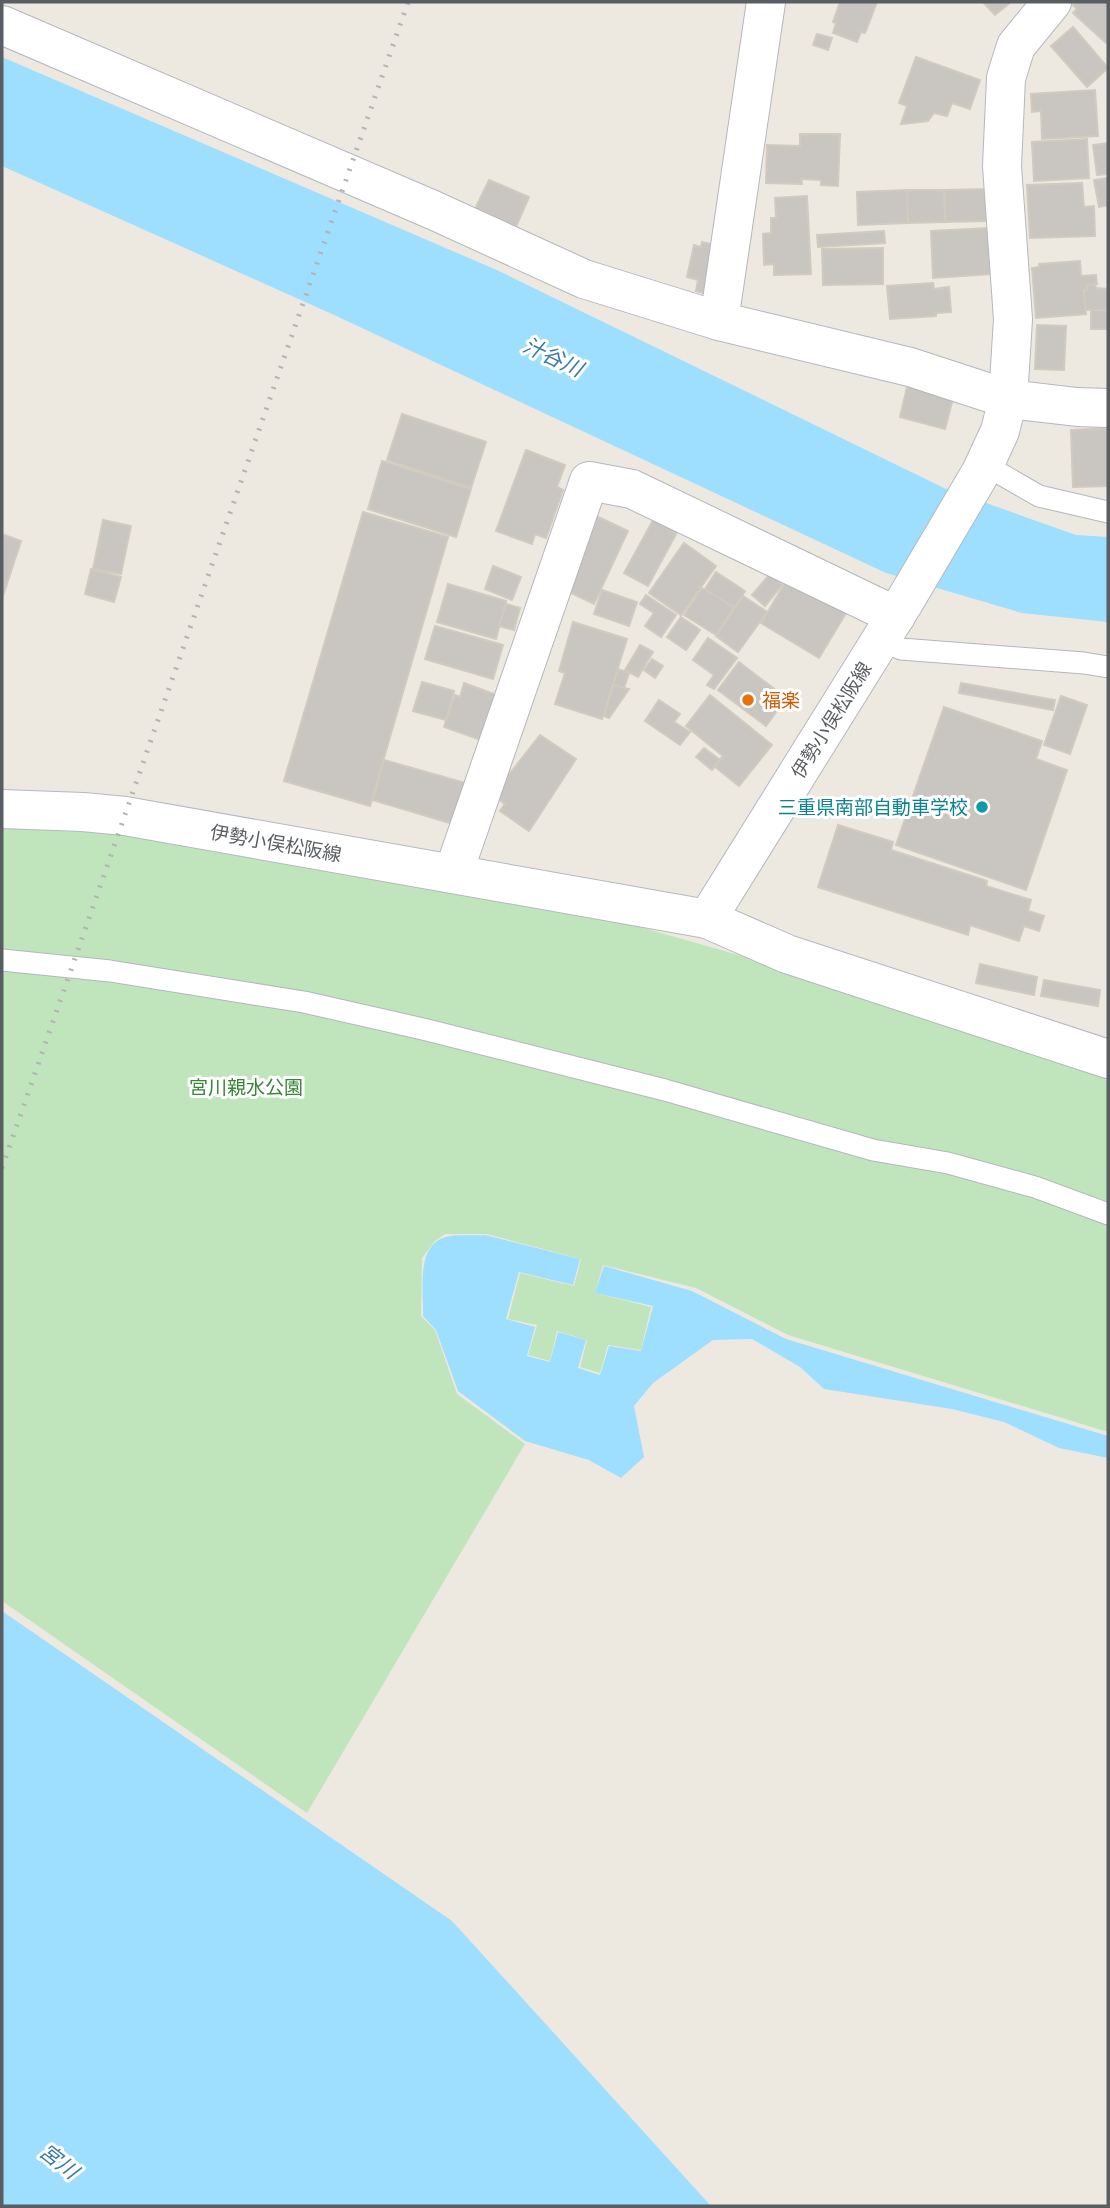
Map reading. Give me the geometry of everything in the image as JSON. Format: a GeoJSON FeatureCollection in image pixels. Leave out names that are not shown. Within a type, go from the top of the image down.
{"type":"FeatureCollection","features":[{"type":"Feature","properties":{"kind":"street"},"geometry":{"type":"LineString","coordinates":[[719,321],[766,2]]}},
{"type":"Feature","properties":{"kind":"street","name":"伊勢小俣松阪線"},"geometry":{"type":"LineString","coordinates":[[2,809],[83,811],[125,816],[708,919],[893,620],[983,468],[1000,431],[1008,399],[1013,318],[1002,166],[1006,78],[1016,46],[1052,2]]}},
{"type":"Feature","properties":{"kind":"street"},"geometry":{"type":"LineString","coordinates":[[2,25],[433,210],[584,279],[719,321],[910,367],[1008,399],[1108,408]]}},
{"type":"Feature","properties":{"kind":"street"},"geometry":{"type":"LineString","coordinates":[[453,874],[589,481],[632,489],[893,620]]}},
{"type":"Feature","properties":{"kind":"street"},"geometry":{"type":"LineString","coordinates":[[708,919],[787,954],[1108,1059]]}},
{"type":"Feature","properties":{"kind":"lane"},"geometry":{"type":"LineString","coordinates":[[983,468],[1040,496],[1108,512]]}},
{"type":"Feature","properties":{"kind":"lane"},"geometry":{"type":"LineString","coordinates":[[893,620],[901,649],[1108,667]]}},
{"type":"Feature","properties":{"kind":"lane"},"geometry":{"type":"LineString","coordinates":[[2,960],[110,971],[303,1002],[423,1029],[664,1090],[873,1150],[961,1167],[1035,1187],[1108,1214]]}},
{"type":"Feature","properties":{"kind":"green space","name":"宮川親水公園"},"geometry":{"type":"Polygon","coordinates":[[[2,814],[453,874],[1108,1060],[1108,1432],[788,1335],[696,1288],[603,1265],[595,1293],[651,1307],[641,1350],[608,1345],[600,1373],[580,1367],[587,1340],[557,1331],[550,1361],[528,1355],[537,1325],[508,1319],[520,1273],[574,1286],[581,1259],[486,1234],[445,1234],[435,1241],[422,1258],[421,1316],[435,1330],[457,1394],[525,1444],[307,1813],[2,1601],[2,814]]]}},
{"type":"Feature","properties":{"kind":"water","name":"汁谷川"},"geometry":{"type":"Polygon","coordinates":[[[2,57],[499,271],[944,488],[1076,535],[1108,537],[1108,622],[1022,613],[886,573],[332,314],[2,166],[2,57]]]}},
{"type":"Feature","properties":{"kind":"water"},"geometry":{"type":"Polygon","coordinates":[[[485,1235],[580,1259],[573,1285],[519,1272],[506,1319],[535,1327],[527,1356],[550,1362],[558,1332],[586,1340],[578,1368],[600,1375],[609,1346],[641,1351],[653,1306],[595,1293],[604,1266],[692,1291],[786,1339],[1108,1436],[1108,1458],[1059,1448],[1004,1422],[952,1409],[824,1389],[800,1367],[752,1339],[713,1340],[653,1383],[634,1406],[644,1457],[621,1478],[589,1460],[525,1441],[458,1391],[436,1330],[423,1316],[423,1270],[429,1249],[436,1242],[450,1236],[485,1235]]]}},
{"type":"Feature","properties":{"kind":"water","name":"宮川"},"geometry":{"type":"Polygon","coordinates":[[[2,1611],[452,1921],[711,2206],[2,2206],[2,1611]]]}},
{"type":"Feature","properties":{"kind":"building"},"geometry":{"type":"Polygon","coordinates":[[[840,2],[877,2],[865,33],[861,32],[857,42],[833,33],[836,23],[833,22],[840,2]]]}},
{"type":"Feature","properties":{"kind":"building"},"geometry":{"type":"Polygon","coordinates":[[[983,2],[1011,2],[995,15],[983,2]]]}},
{"type":"Feature","properties":{"kind":"building"},"geometry":{"type":"Polygon","coordinates":[[[1076,2],[1108,4],[1106,43],[1073,13],[1077,9],[1073,5],[1076,2]]]}},
{"type":"Feature","properties":{"kind":"building"},"geometry":{"type":"Polygon","coordinates":[[[1073,27],[1108,68],[1087,87],[1051,46],[1073,27]]]}},
{"type":"Feature","properties":{"kind":"building"},"geometry":{"type":"Polygon","coordinates":[[[817,34],[832,38],[828,50],[813,45],[817,34]]]}},
{"type":"Feature","properties":{"kind":"building"},"geometry":{"type":"Polygon","coordinates":[[[916,57],[980,80],[970,109],[952,103],[947,116],[934,113],[928,121],[901,124],[907,106],[899,103],[916,57]]]}},
{"type":"Feature","properties":{"kind":"building"},"geometry":{"type":"Polygon","coordinates":[[[1095,90],[1098,136],[1042,139],[1041,111],[1032,112],[1031,94],[1095,90]]]}},
{"type":"Feature","properties":{"kind":"building"},"geometry":{"type":"Polygon","coordinates":[[[800,134],[840,134],[838,186],[821,185],[821,180],[801,179],[802,184],[766,183],[767,145],[800,146],[800,134]]]}},
{"type":"Feature","properties":{"kind":"building"},"geometry":{"type":"Polygon","coordinates":[[[1087,139],[1089,178],[1034,181],[1032,142],[1087,139]]]}},
{"type":"Feature","properties":{"kind":"building"},"geometry":{"type":"Polygon","coordinates":[[[1108,143],[1108,174],[1097,175],[1093,145],[1108,143]]]}},
{"type":"Feature","properties":{"kind":"building"},"geometry":{"type":"Polygon","coordinates":[[[1108,178],[1108,205],[1099,207],[1094,180],[1108,178]]]}},
{"type":"Feature","properties":{"kind":"building"},"geometry":{"type":"Polygon","coordinates":[[[489,180],[529,197],[516,227],[475,209],[489,180]]]}},
{"type":"Feature","properties":{"kind":"building"},"geometry":{"type":"Polygon","coordinates":[[[1082,183],[1084,207],[1094,206],[1095,236],[1030,238],[1027,185],[1082,183]]]}},
{"type":"Feature","properties":{"kind":"building"},"geometry":{"type":"Polygon","coordinates":[[[987,189],[987,221],[945,222],[944,190],[987,189]]]}},
{"type":"Feature","properties":{"kind":"building"},"geometry":{"type":"Polygon","coordinates":[[[907,190],[908,223],[858,225],[857,192],[907,190]]]}},
{"type":"Feature","properties":{"kind":"building"},"geometry":{"type":"Polygon","coordinates":[[[907,190],[944,190],[945,222],[908,223],[907,190]]]}},
{"type":"Feature","properties":{"kind":"building"},"geometry":{"type":"Polygon","coordinates":[[[807,196],[811,274],[774,275],[774,264],[764,265],[763,234],[771,233],[771,218],[776,218],[775,198],[807,196]]]}},
{"type":"Feature","properties":{"kind":"building"},"geometry":{"type":"Polygon","coordinates":[[[988,228],[991,274],[933,278],[931,231],[988,228]]]}},
{"type":"Feature","properties":{"kind":"building"},"geometry":{"type":"Polygon","coordinates":[[[884,231],[885,243],[818,247],[817,235],[884,231]]]}},
{"type":"Feature","properties":{"kind":"building"},"geometry":{"type":"Polygon","coordinates":[[[702,242],[719,246],[708,294],[696,291],[698,280],[687,277],[694,245],[701,247],[702,242]]]}},
{"type":"Feature","properties":{"kind":"building"},"geometry":{"type":"Polygon","coordinates":[[[883,248],[883,284],[823,285],[822,249],[883,248]]]}},
{"type":"Feature","properties":{"kind":"building"},"geometry":{"type":"Polygon","coordinates":[[[1080,261],[1081,276],[1096,275],[1097,284],[1087,285],[1087,290],[1084,290],[1086,314],[1036,318],[1032,268],[1039,267],[1039,264],[1080,261]]]}},
{"type":"Feature","properties":{"kind":"building"},"geometry":{"type":"Polygon","coordinates":[[[933,283],[934,289],[949,287],[951,312],[936,313],[936,316],[890,319],[887,286],[933,283]]]}},
{"type":"Feature","properties":{"kind":"building"},"geometry":{"type":"Polygon","coordinates":[[[1087,285],[1108,289],[1108,310],[1086,310],[1084,290],[1087,290],[1087,285]]]}},
{"type":"Feature","properties":{"kind":"building"},"geometry":{"type":"Polygon","coordinates":[[[1091,310],[1108,310],[1108,329],[1091,329],[1091,310]]]}},
{"type":"Feature","properties":{"kind":"building"},"geometry":{"type":"Polygon","coordinates":[[[1037,325],[1066,326],[1064,370],[1035,369],[1037,325]]]}},
{"type":"Feature","properties":{"kind":"building"},"geometry":{"type":"Polygon","coordinates":[[[908,383],[954,395],[945,429],[900,417],[908,383]]]}},
{"type":"Feature","properties":{"kind":"building"},"geometry":{"type":"Polygon","coordinates":[[[402,414],[486,442],[471,488],[387,460],[402,414]]]}},
{"type":"Feature","properties":{"kind":"building"},"geometry":{"type":"Polygon","coordinates":[[[1108,428],[1108,486],[1073,487],[1071,430],[1108,428]]]}},
{"type":"Feature","properties":{"kind":"building"},"geometry":{"type":"Polygon","coordinates":[[[526,450],[565,465],[557,487],[563,490],[546,538],[535,534],[532,544],[496,531],[526,450]]]}},
{"type":"Feature","properties":{"kind":"building"},"geometry":{"type":"Polygon","coordinates":[[[382,461],[471,489],[456,537],[368,509],[382,461]]]}},
{"type":"Feature","properties":{"kind":"building"},"geometry":{"type":"Polygon","coordinates":[[[363,512],[448,537],[370,806],[284,781],[363,512]]]}},
{"type":"Feature","properties":{"kind":"building"},"geometry":{"type":"Polygon","coordinates":[[[657,513],[681,525],[648,586],[624,573],[657,513]]]}},
{"type":"Feature","properties":{"kind":"building"},"geometry":{"type":"Polygon","coordinates":[[[594,515],[628,531],[594,604],[567,591],[594,515]]]}},
{"type":"Feature","properties":{"kind":"building"},"geometry":{"type":"Polygon","coordinates":[[[103,520],[131,526],[121,574],[93,569],[103,520]]]}},
{"type":"Feature","properties":{"kind":"building"},"geometry":{"type":"Polygon","coordinates":[[[2,534],[21,541],[2,599],[2,534]]]}},
{"type":"Feature","properties":{"kind":"building"},"geometry":{"type":"Polygon","coordinates":[[[684,543],[716,566],[681,615],[649,593],[684,543]]]}},
{"type":"Feature","properties":{"kind":"building"},"geometry":{"type":"Polygon","coordinates":[[[493,566],[521,577],[512,600],[485,589],[493,566]]]}},
{"type":"Feature","properties":{"kind":"building"},"geometry":{"type":"Polygon","coordinates":[[[91,569],[121,577],[114,602],[85,594],[91,569]]]}},
{"type":"Feature","properties":{"kind":"building"},"geometry":{"type":"Polygon","coordinates":[[[716,572],[745,591],[734,608],[705,589],[716,572]]]}},
{"type":"Feature","properties":{"kind":"building"},"geometry":{"type":"Polygon","coordinates":[[[770,574],[782,585],[765,606],[752,595],[770,574]]]}},
{"type":"Feature","properties":{"kind":"building"},"geometry":{"type":"Polygon","coordinates":[[[788,578],[846,613],[819,658],[761,623],[788,578]]]}},
{"type":"Feature","properties":{"kind":"building"},"geometry":{"type":"Polygon","coordinates":[[[448,584],[506,601],[496,639],[437,622],[448,584]]]}},
{"type":"Feature","properties":{"kind":"building"},"geometry":{"type":"Polygon","coordinates":[[[702,588],[734,607],[716,635],[684,615],[702,588]]]}},
{"type":"Feature","properties":{"kind":"building"},"geometry":{"type":"Polygon","coordinates":[[[602,590],[637,602],[629,626],[594,614],[602,590]]]}},
{"type":"Feature","properties":{"kind":"building"},"geometry":{"type":"Polygon","coordinates":[[[646,595],[676,615],[661,637],[645,626],[654,613],[640,604],[646,595]]]}},
{"type":"Feature","properties":{"kind":"building"},"geometry":{"type":"Polygon","coordinates":[[[743,596],[767,612],[738,652],[716,636],[743,596]]]}},
{"type":"Feature","properties":{"kind":"building"},"geometry":{"type":"Polygon","coordinates":[[[506,604],[520,608],[514,630],[499,626],[506,604]]]}},
{"type":"Feature","properties":{"kind":"building"},"geometry":{"type":"Polygon","coordinates":[[[681,617],[700,630],[686,650],[667,637],[681,617]]]}},
{"type":"Feature","properties":{"kind":"building"},"geometry":{"type":"Polygon","coordinates":[[[573,622],[627,639],[602,719],[555,704],[565,673],[559,671],[573,622]]]}},
{"type":"Feature","properties":{"kind":"building"},"geometry":{"type":"Polygon","coordinates":[[[435,626],[503,645],[493,679],[425,659],[435,626]]]}},
{"type":"Feature","properties":{"kind":"building"},"geometry":{"type":"Polygon","coordinates":[[[708,638],[737,658],[714,689],[707,685],[714,675],[693,660],[708,638]]]}},
{"type":"Feature","properties":{"kind":"building"},"geometry":{"type":"Polygon","coordinates":[[[640,645],[653,652],[638,677],[625,670],[640,645]]]}},
{"type":"Feature","properties":{"kind":"building"},"geometry":{"type":"Polygon","coordinates":[[[652,659],[663,666],[655,678],[644,670],[652,659]]]}},
{"type":"Feature","properties":{"kind":"building"},"geometry":{"type":"Polygon","coordinates":[[[739,662],[786,698],[766,726],[718,690],[739,662]]]}},
{"type":"Feature","properties":{"kind":"building"},"geometry":{"type":"Polygon","coordinates":[[[618,669],[629,673],[624,688],[613,685],[618,669]]]}},
{"type":"Feature","properties":{"kind":"building"},"geometry":{"type":"Polygon","coordinates":[[[422,682],[454,691],[446,720],[413,711],[422,682]]]}},
{"type":"Feature","properties":{"kind":"building"},"geometry":{"type":"Polygon","coordinates":[[[464,683],[497,695],[481,740],[444,727],[455,695],[460,697],[464,683]]]}},
{"type":"Feature","properties":{"kind":"building"},"geometry":{"type":"Polygon","coordinates":[[[961,683],[1055,700],[1053,710],[959,693],[961,683]]]}},
{"type":"Feature","properties":{"kind":"building"},"geometry":{"type":"Polygon","coordinates":[[[613,685],[629,689],[609,718],[604,716],[613,685]]]}},
{"type":"Feature","properties":{"kind":"building"},"geometry":{"type":"Polygon","coordinates":[[[710,695],[772,745],[739,786],[714,766],[723,756],[686,726],[710,695]]]}},
{"type":"Feature","properties":{"kind":"building"},"geometry":{"type":"Polygon","coordinates":[[[1061,696],[1087,705],[1070,754],[1044,745],[1061,696]]]}},
{"type":"Feature","properties":{"kind":"building"},"geometry":{"type":"Polygon","coordinates":[[[659,700],[680,714],[674,722],[690,732],[680,745],[645,721],[659,700]]]}},
{"type":"Feature","properties":{"kind":"building","name":"三重県南部自動車学校"},"geometry":{"type":"Polygon","coordinates":[[[944,707],[1042,741],[1036,759],[1067,770],[1026,890],[896,845],[944,707]]]}},
{"type":"Feature","properties":{"kind":"building"},"geometry":{"type":"Polygon","coordinates":[[[540,735],[576,759],[529,831],[500,811],[505,804],[493,795],[540,735]]]}},
{"type":"Feature","properties":{"kind":"building"},"geometry":{"type":"Polygon","coordinates":[[[704,748],[720,760],[712,770],[696,757],[704,748]]]}},
{"type":"Feature","properties":{"kind":"building"},"geometry":{"type":"Polygon","coordinates":[[[384,760],[465,783],[453,824],[373,800],[384,760]]]}},
{"type":"Feature","properties":{"kind":"building"},"geometry":{"type":"Polygon","coordinates":[[[838,825],[893,842],[891,850],[987,881],[986,886],[1031,900],[1028,911],[1044,916],[1039,931],[1024,926],[1019,941],[970,925],[968,935],[818,887],[838,825]]]}},
{"type":"Feature","properties":{"kind":"building"},"geometry":{"type":"Polygon","coordinates":[[[980,964],[1037,977],[1034,995],[976,983],[980,964]]]}},
{"type":"Feature","properties":{"kind":"building"},"geometry":{"type":"Polygon","coordinates":[[[1044,980],[1100,990],[1098,1006],[1041,996],[1044,980]]]}},
{"type":"Feature","properties":{"kind":"railway"},"geometry":{"type":"LineString","coordinates":[[2,1168],[408,2]]}},
{"type":"Feature","properties":{"kind":"place","name":"福楽"},"geometry":{"type":"Point","coordinates":[748,700]}},
{"type":"Feature","properties":{"kind":"place","name":"三重県南部自動車学校"},"geometry":{"type":"Point","coordinates":[982,807]}}]}
